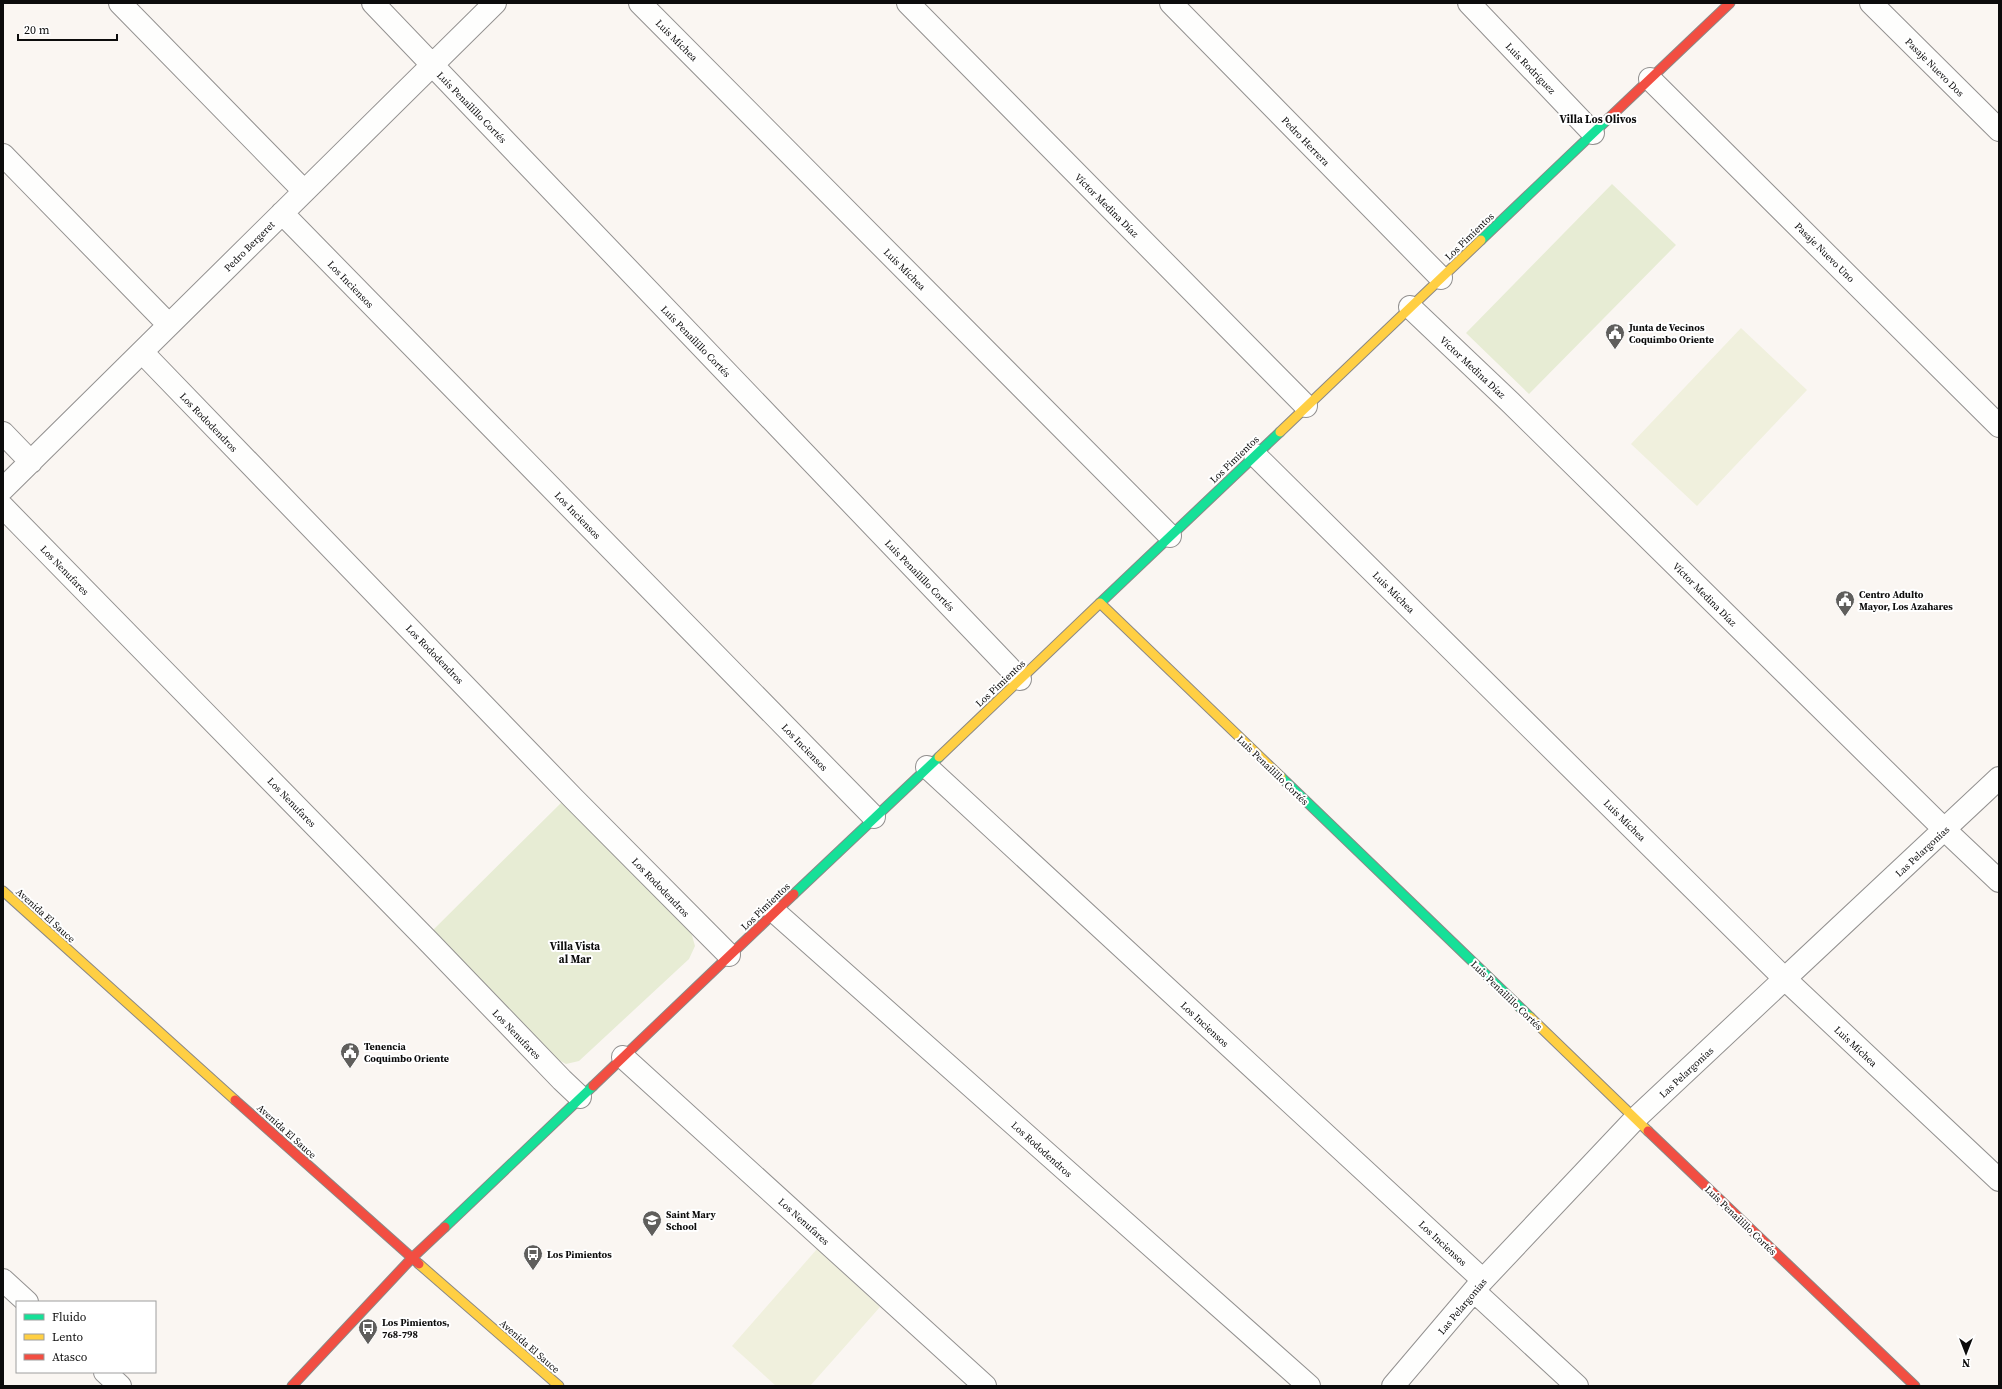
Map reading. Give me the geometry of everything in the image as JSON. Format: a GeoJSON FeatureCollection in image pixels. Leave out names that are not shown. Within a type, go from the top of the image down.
{"type":"FeatureCollection","features":[{"type":"Feature","properties":{"kind":"street"},"geometry":{"type":"LineString","coordinates":[[120,3],[304,191]]}},
{"type":"Feature","properties":{"kind":"street","name":"Luis Penailillo Cortés"},"geometry":{"type":"LineString","coordinates":[[373,3],[1020,679]]}},
{"type":"Feature","properties":{"kind":"street","name":"Pedro Bergeret"},"geometry":{"type":"LineString","coordinates":[[3,489],[496,3]]}},
{"type":"Feature","properties":{"kind":"street","name":"Luis Michea"},"geometry":{"type":"LineString","coordinates":[[640,3],[1170,536]]}},
{"type":"Feature","properties":{"kind":"street","name":"Víctor Medina Díaz"},"geometry":{"type":"LineString","coordinates":[[908,3],[1306,406]]}},
{"type":"Feature","properties":{"kind":"street","name":"Pedro Herrera"},"geometry":{"type":"LineString","coordinates":[[1171,3],[1441,278]]}},
{"type":"Feature","properties":{"kind":"street","name":"Luis Rodríguez"},"geometry":{"type":"LineString","coordinates":[[1469,3],[1593,133]]}},
{"type":"Feature","properties":{"kind":"street","name":"Los Pimientos"},"geometry":{"type":"LineString","coordinates":[[292,1386],[412,1258],[1730,3]]}},
{"type":"Feature","properties":{"kind":"street","name":"Pasaje Nuevo Dos"},"geometry":{"type":"LineString","coordinates":[[1871,3],[1999,130]]}},
{"type":"Feature","properties":{"kind":"street","name":"Pasaje Nuevo Uno"},"geometry":{"type":"LineString","coordinates":[[1650,78],[1999,426]]}},
{"type":"Feature","properties":{"kind":"street"},"geometry":{"type":"LineString","coordinates":[[3,155],[169,325]]}},
{"type":"Feature","properties":{"kind":"street","name":"Los Inciensos"},"geometry":{"type":"LineString","coordinates":[[282,213],[874,817]]}},
{"type":"Feature","properties":{"kind":"street","name":"Víctor Medina Díaz"},"geometry":{"type":"LineString","coordinates":[[1410,307],[1510,402],[1945,830],[1999,881]]}},
{"type":"Feature","properties":{"kind":"street","name":"Los Rododendros"},"geometry":{"type":"LineString","coordinates":[[142,352],[574,799],[729,955]]}},
{"type":"Feature","properties":{"kind":"street"},"geometry":{"type":"LineString","coordinates":[[3,433],[31,462]]}},
{"type":"Feature","properties":{"kind":"street","name":"Luis Michea"},"geometry":{"type":"LineString","coordinates":[[1255,455],[1785,979],[1999,1180]]}},
{"type":"Feature","properties":{"kind":"street","name":"Los Nenufares"},"geometry":{"type":"LineString","coordinates":[[3,506],[580,1098]]}},
{"type":"Feature","properties":{"kind":"street","name":"Luis Penailillo Cortés"},"geometry":{"type":"LineString","coordinates":[[1100,603],[1635,1120],[1915,1386]]}},
{"type":"Feature","properties":{"kind":"street","name":"Los Inciensos"},"geometry":{"type":"LineString","coordinates":[[927,767],[1479,1285],[1577,1386]]}},
{"type":"Feature","properties":{"kind":"street","name":"Las Pelargonias"},"geometry":{"type":"LineString","coordinates":[[1393,1386],[1479,1285],[1635,1120],[1999,778]]}},
{"type":"Feature","properties":{"kind":"street","name":"Avenida El Sauce"},"geometry":{"type":"LineString","coordinates":[[3,891],[412,1258],[559,1386]]}},
{"type":"Feature","properties":{"kind":"street","name":"Los Rododendros"},"geometry":{"type":"LineString","coordinates":[[775,912],[1309,1386]]}},
{"type":"Feature","properties":{"kind":"street","name":"Los Nenufares"},"geometry":{"type":"LineString","coordinates":[[623,1057],[985,1386]]}},
{"type":"Feature","properties":{"kind":"street"},"geometry":{"type":"LineString","coordinates":[[3,1280],[27,1301]]}},
{"type":"Feature","properties":{"kind":"street"},"geometry":{"type":"LineString","coordinates":[[106,1373],[120,1386]]}},
{"type":"Feature","properties":{"kind":"green space"},"geometry":{"type":"Polygon","coordinates":[[[1612,184],[1676,245],[1529,394],[1466,333],[1612,184]]]}},
{"type":"Feature","properties":{"kind":"green space"},"geometry":{"type":"Polygon","coordinates":[[[1741,328],[1807,390],[1697,506],[1631,444],[1741,328]]]}},
{"type":"Feature","properties":{"kind":"green space"},"geometry":{"type":"Polygon","coordinates":[[[562,802],[691,932],[695,946],[689,959],[579,1061],[566,1064],[553,1057],[430,933],[562,802]]]}},
{"type":"Feature","properties":{"kind":"green space"},"geometry":{"type":"Polygon","coordinates":[[[817,1249],[880,1307],[810,1386],[776,1386],[732,1346],[817,1249]]]}},
{"type":"Feature","properties":{"kind":"traffic: fast"},"geometry":{"type":"LineString","coordinates":[[1481,240],[1609,118]]}},
{"type":"Feature","properties":{"kind":"traffic: fast"},"geometry":{"type":"LineString","coordinates":[[1100,603],[1280,432]]}},
{"type":"Feature","properties":{"kind":"traffic: fast"},"geometry":{"type":"LineString","coordinates":[[794,894],[939,757]]}},
{"type":"Feature","properties":{"kind":"traffic: fast"},"geometry":{"type":"LineString","coordinates":[[1281,777],[1530,1017]]}},
{"type":"Feature","properties":{"kind":"traffic: fast"},"geometry":{"type":"LineString","coordinates":[[445,1227],[593,1086]]}},
{"type":"Feature","properties":{"kind":"traffic: slow"},"geometry":{"type":"LineString","coordinates":[[1280,432],[1481,240]]}},
{"type":"Feature","properties":{"kind":"traffic: slow"},"geometry":{"type":"LineString","coordinates":[[1100,603],[1281,777]]}},
{"type":"Feature","properties":{"kind":"traffic: slow"},"geometry":{"type":"LineString","coordinates":[[939,757],[1100,603]]}},
{"type":"Feature","properties":{"kind":"traffic: slow"},"geometry":{"type":"LineString","coordinates":[[3,891],[235,1100]]}},
{"type":"Feature","properties":{"kind":"traffic: slow"},"geometry":{"type":"LineString","coordinates":[[1530,1017],[1648,1131]]}},
{"type":"Feature","properties":{"kind":"traffic: slow"},"geometry":{"type":"LineString","coordinates":[[419,1264],[559,1386]]}},
{"type":"Feature","properties":{"kind":"traffic: jam"},"geometry":{"type":"LineString","coordinates":[[1609,118],[1730,3]]}},
{"type":"Feature","properties":{"kind":"traffic: jam"},"geometry":{"type":"LineString","coordinates":[[593,1086],[794,894]]}},
{"type":"Feature","properties":{"kind":"traffic: jam"},"geometry":{"type":"LineString","coordinates":[[235,1100],[419,1264]]}},
{"type":"Feature","properties":{"kind":"traffic: jam"},"geometry":{"type":"LineString","coordinates":[[1648,1131],[1915,1386]]}},
{"type":"Feature","properties":{"kind":"traffic: jam"},"geometry":{"type":"LineString","coordinates":[[292,1386],[412,1258],[445,1227]]}},
{"type":"Feature","properties":{"kind":"place","name":"Junta de Vecinos Coquimbo Oriente"},"geometry":{"type":"Point","coordinates":[1615,350]}},
{"type":"Feature","properties":{"kind":"place","name":"Centro Adulto Mayor, Los Azahares"},"geometry":{"type":"Point","coordinates":[1845,617]}},
{"type":"Feature","properties":{"kind":"place","name":"Tenencia Coquimbo Oriente"},"geometry":{"type":"Point","coordinates":[350,1069]}},
{"type":"Feature","properties":{"kind":"place","name":"Saint Mary School"},"geometry":{"type":"Point","coordinates":[652,1237]}},
{"type":"Feature","properties":{"kind":"place","name":"Los Pimientos"},"geometry":{"type":"Point","coordinates":[533,1271]}},
{"type":"Feature","properties":{"kind":"place","name":"Los Pimientos, 768-798"},"geometry":{"type":"Point","coordinates":[368,1345]}},
{"type":"Feature","properties":{"kind":"district","name":"Villa Los Olivos"},"geometry":{"type":"Point","coordinates":[1598,119]}},
{"type":"Feature","properties":{"kind":"district","name":"Villa Vista al Mar"},"geometry":{"type":"Point","coordinates":[575,952]}}]}
